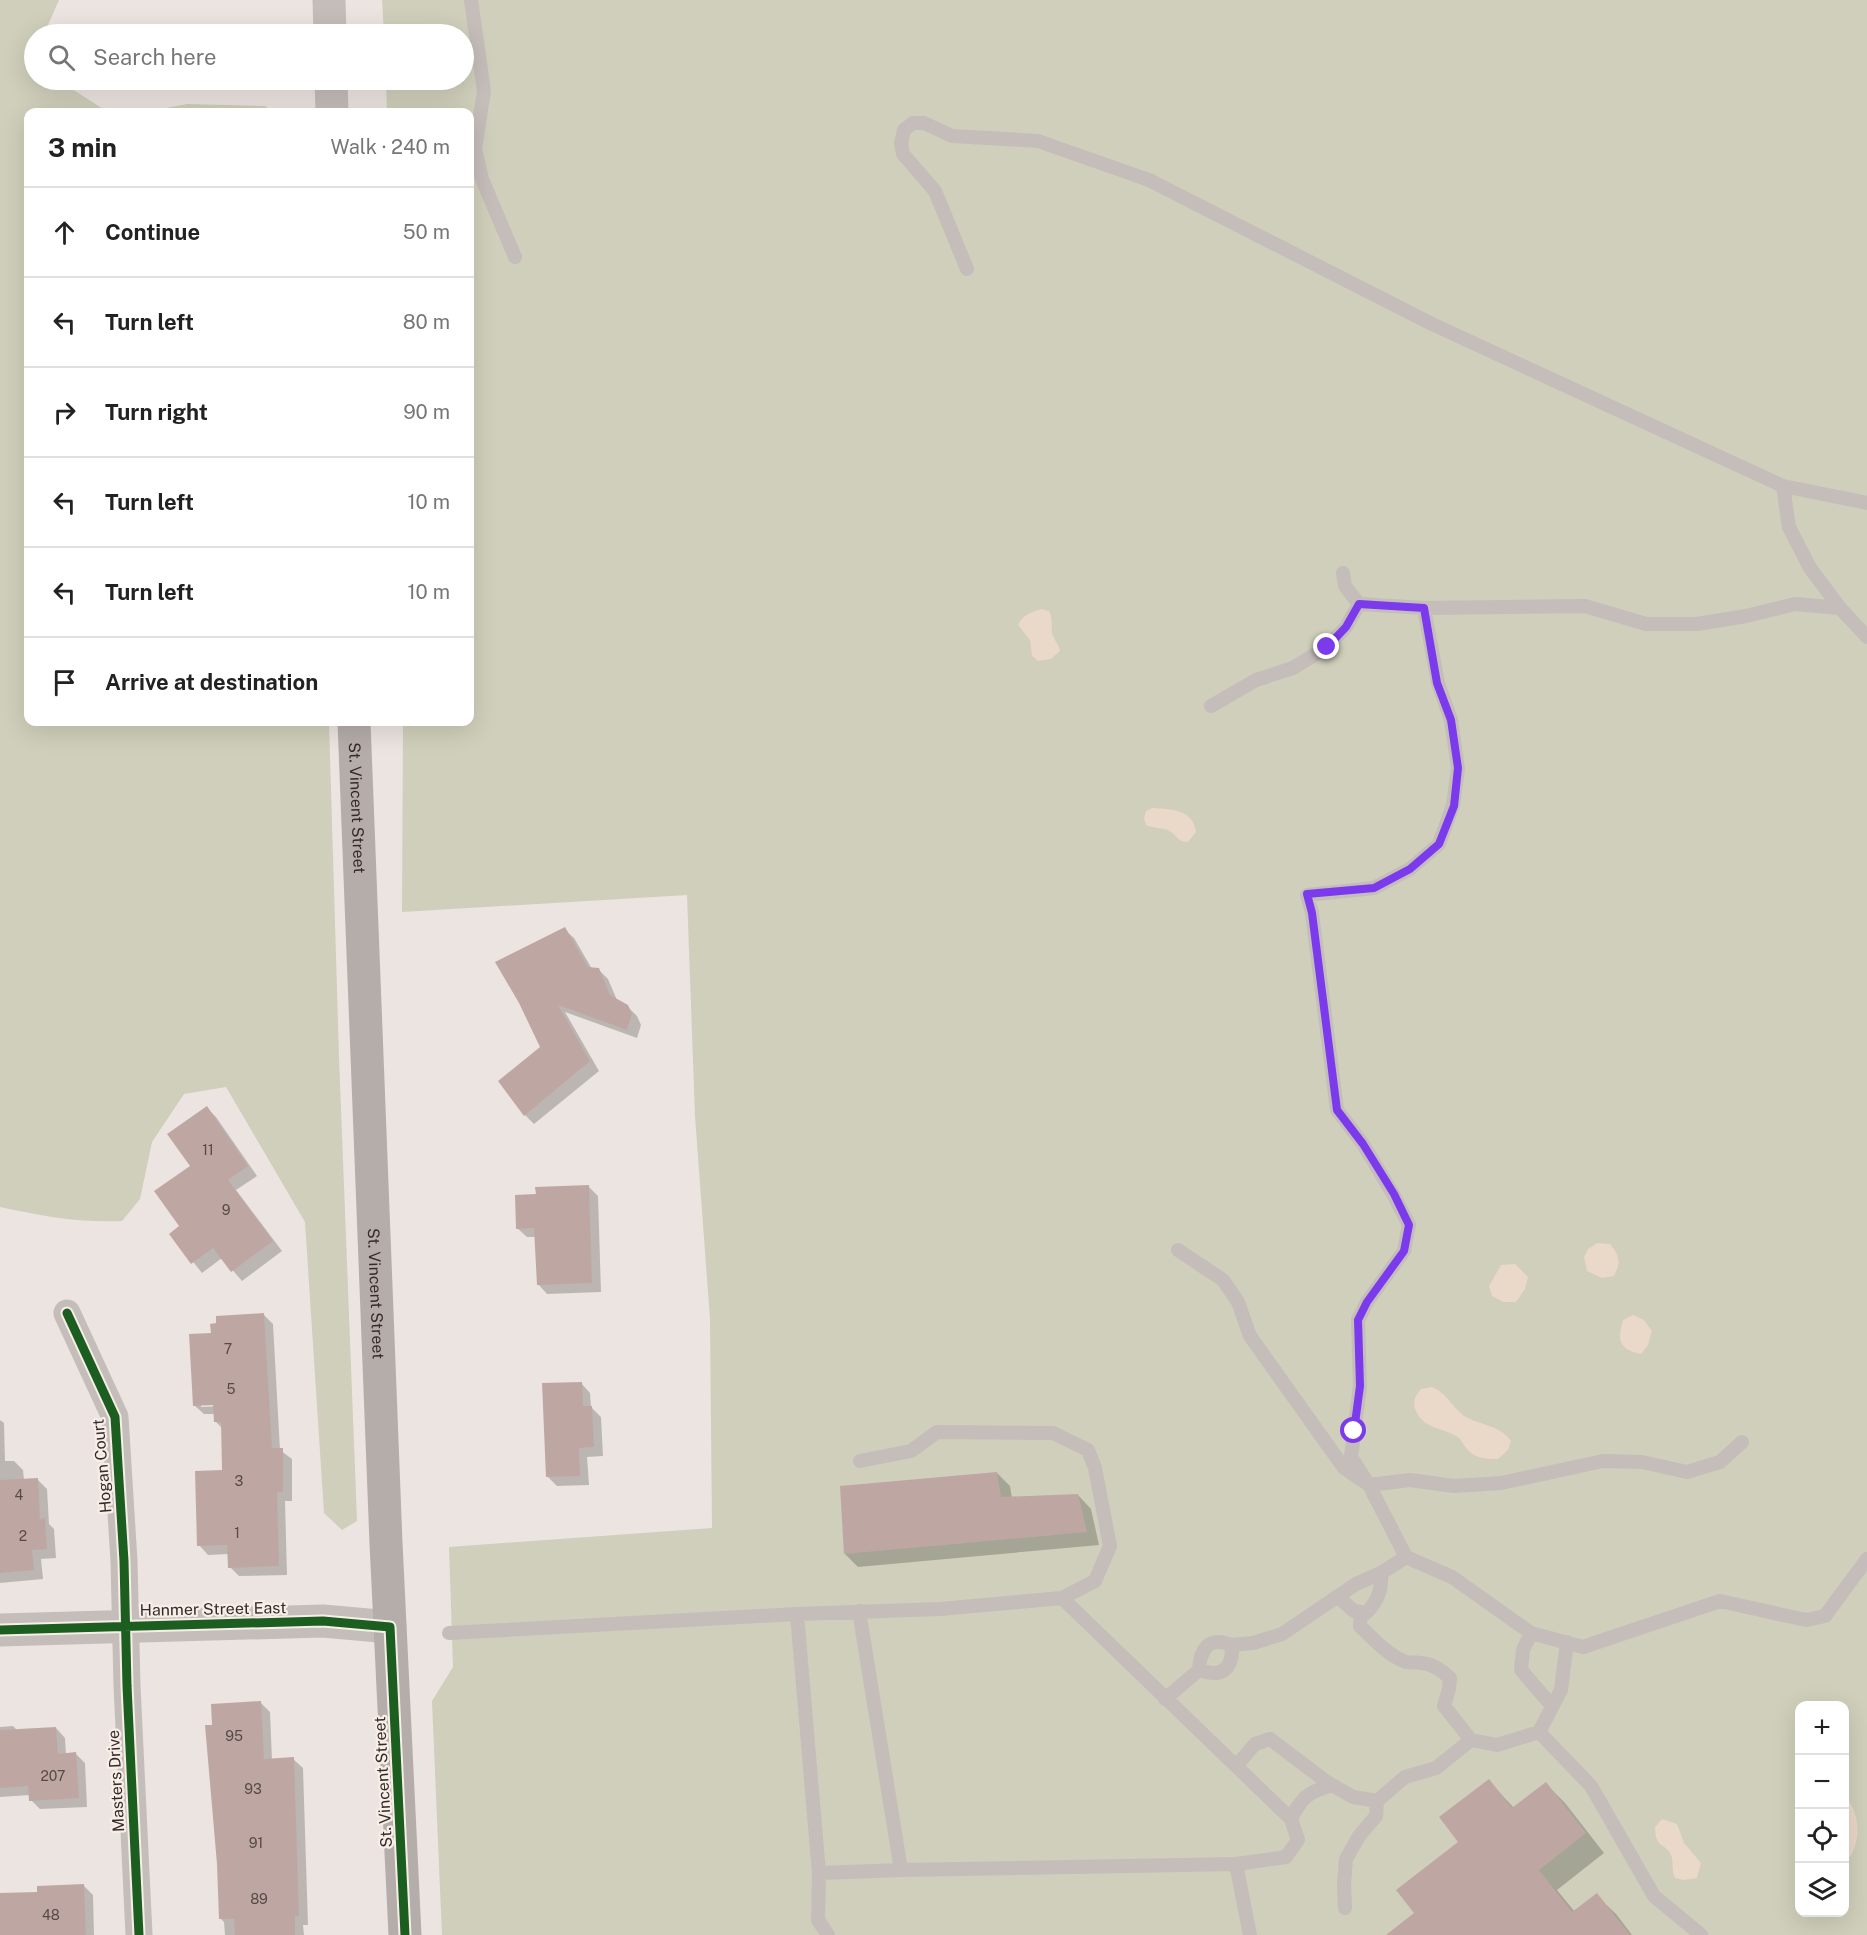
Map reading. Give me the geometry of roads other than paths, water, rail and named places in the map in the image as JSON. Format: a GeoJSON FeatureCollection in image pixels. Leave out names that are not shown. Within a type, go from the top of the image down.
{"type":"FeatureCollection","features":[{"type":"Feature","properties":{"kind":"main road","name":"St. Vincent Street"},"geometry":{"type":"LineString","coordinates":[[354,726],[390,1627],[405,1935]]}},
{"type":"Feature","properties":{"kind":"street"},"geometry":{"type":"LineString","coordinates":[[328,0],[329,24]]}},
{"type":"Feature","properties":{"kind":"street"},"geometry":{"type":"LineString","coordinates":[[331,90],[332,108]]}},
{"type":"Feature","properties":{"kind":"street","name":"Hogan Court"},"geometry":{"type":"LineString","coordinates":[[67,1313],[115,1417],[124,1561],[125,1626]]}},
{"type":"Feature","properties":{"kind":"street","name":"Hanmer Street East"},"geometry":{"type":"LineString","coordinates":[[0,1630],[323,1621],[390,1627]]}},
{"type":"Feature","properties":{"kind":"street","name":"Masters Drive"},"geometry":{"type":"LineString","coordinates":[[125,1626],[139,1935]]}},
{"type":"Feature","properties":{"kind":"lane"},"geometry":{"type":"LineString","coordinates":[[471,0],[484,91],[475,149],[482,179],[516,257]]}},
{"type":"Feature","properties":{"kind":"lane"},"geometry":{"type":"LineString","coordinates":[[967,269],[935,191],[903,154],[901,142],[904,130],[914,123],[924,123],[952,136],[1038,141],[1149,180],[1431,324],[1783,486],[1867,503]]}},
{"type":"Feature","properties":{"kind":"lane"},"geometry":{"type":"LineString","coordinates":[[1783,486],[1789,527],[1810,568],[1840,608],[1867,637]]}},
{"type":"Feature","properties":{"kind":"lane"},"geometry":{"type":"LineString","coordinates":[[1343,573],[1345,586],[1359,604],[1424,608],[1585,606],[1646,624],[1687,624],[1746,616],[1795,604],[1840,608]]}},
{"type":"Feature","properties":{"kind":"lane"},"geometry":{"type":"LineString","coordinates":[[1211,706],[1256,680],[1293,668],[1327,647],[1346,627],[1359,604]]}},
{"type":"Feature","properties":{"kind":"lane"},"geometry":{"type":"LineString","coordinates":[[1424,608],[1437,683],[1451,720],[1458,768],[1454,806],[1439,844],[1410,869],[1374,888],[1307,894],[1312,913],[1337,1110],[1363,1144],[1394,1194],[1409,1225],[1404,1251],[1367,1302],[1358,1320],[1360,1386],[1351,1457],[1369,1485],[1406,1557],[1452,1577],[1532,1633],[1583,1647],[1720,1601],[1806,1620],[1825,1616],[1867,1559]]}},
{"type":"Feature","properties":{"kind":"lane"},"geometry":{"type":"LineString","coordinates":[[1178,1250],[1224,1280],[1238,1302],[1250,1336],[1344,1468],[1369,1485],[1410,1480],[1454,1486],[1501,1483],[1603,1461],[1642,1462],[1687,1472],[1720,1462],[1742,1442]]}},
{"type":"Feature","properties":{"kind":"lane"},"geometry":{"type":"LineString","coordinates":[[449,1633],[797,1614],[940,1609],[1062,1598],[1095,1581],[1110,1546],[1095,1468],[1088,1450],[1053,1433],[937,1432],[911,1451],[860,1461]]}},
{"type":"Feature","properties":{"kind":"lane"},"geometry":{"type":"LineString","coordinates":[[1164,1699],[1199,1670],[1200,1657],[1208,1645],[1221,1641],[1231,1645],[1253,1643],[1282,1634],[1356,1584],[1381,1573],[1406,1557]]}},
{"type":"Feature","properties":{"kind":"lane"},"geometry":{"type":"LineString","coordinates":[[1338,1597],[1354,1611],[1366,1613],[1374,1605],[1382,1587],[1381,1573]]}},
{"type":"Feature","properties":{"kind":"lane"},"geometry":{"type":"LineString","coordinates":[[819,1873],[1236,1864],[1286,1857],[1298,1840],[1291,1819],[1164,1699],[1062,1598]]}},
{"type":"Feature","properties":{"kind":"lane"},"geometry":{"type":"LineString","coordinates":[[859,1611],[901,1870]]}},
{"type":"Feature","properties":{"kind":"lane"},"geometry":{"type":"LineString","coordinates":[[1361,1612],[1360,1626],[1371,1638],[1395,1656],[1408,1663],[1424,1663],[1438,1667],[1450,1678],[1444,1706],[1471,1740],[1497,1745],[1539,1732],[1561,1690],[1567,1642]]}},
{"type":"Feature","properties":{"kind":"lane"},"geometry":{"type":"LineString","coordinates":[[797,1614],[819,1873],[818,1920],[828,1935]]}},
{"type":"Feature","properties":{"kind":"lane"},"geometry":{"type":"LineString","coordinates":[[1532,1633],[1523,1650],[1521,1670],[1552,1706]]}},
{"type":"Feature","properties":{"kind":"lane"},"geometry":{"type":"LineString","coordinates":[[1199,1670],[1214,1673],[1225,1670],[1230,1663],[1231,1645]]}},
{"type":"Feature","properties":{"kind":"lane"},"geometry":{"type":"LineString","coordinates":[[1539,1732],[1591,1786],[1654,1896],[1701,1935]]}},
{"type":"Feature","properties":{"kind":"lane"},"geometry":{"type":"LineString","coordinates":[[1236,1766],[1255,1744],[1270,1739],[1332,1785],[1353,1797],[1377,1801]]}},
{"type":"Feature","properties":{"kind":"lane"},"geometry":{"type":"LineString","coordinates":[[1345,1908],[1346,1859],[1359,1836],[1376,1816],[1377,1801],[1405,1777],[1436,1768],[1471,1740]]}},
{"type":"Feature","properties":{"kind":"lane"},"geometry":{"type":"LineString","coordinates":[[1291,1819],[1298,1804],[1311,1792],[1332,1785]]}},
{"type":"Feature","properties":{"kind":"lane"},"geometry":{"type":"LineString","coordinates":[[1236,1864],[1250,1935]]}}]}
